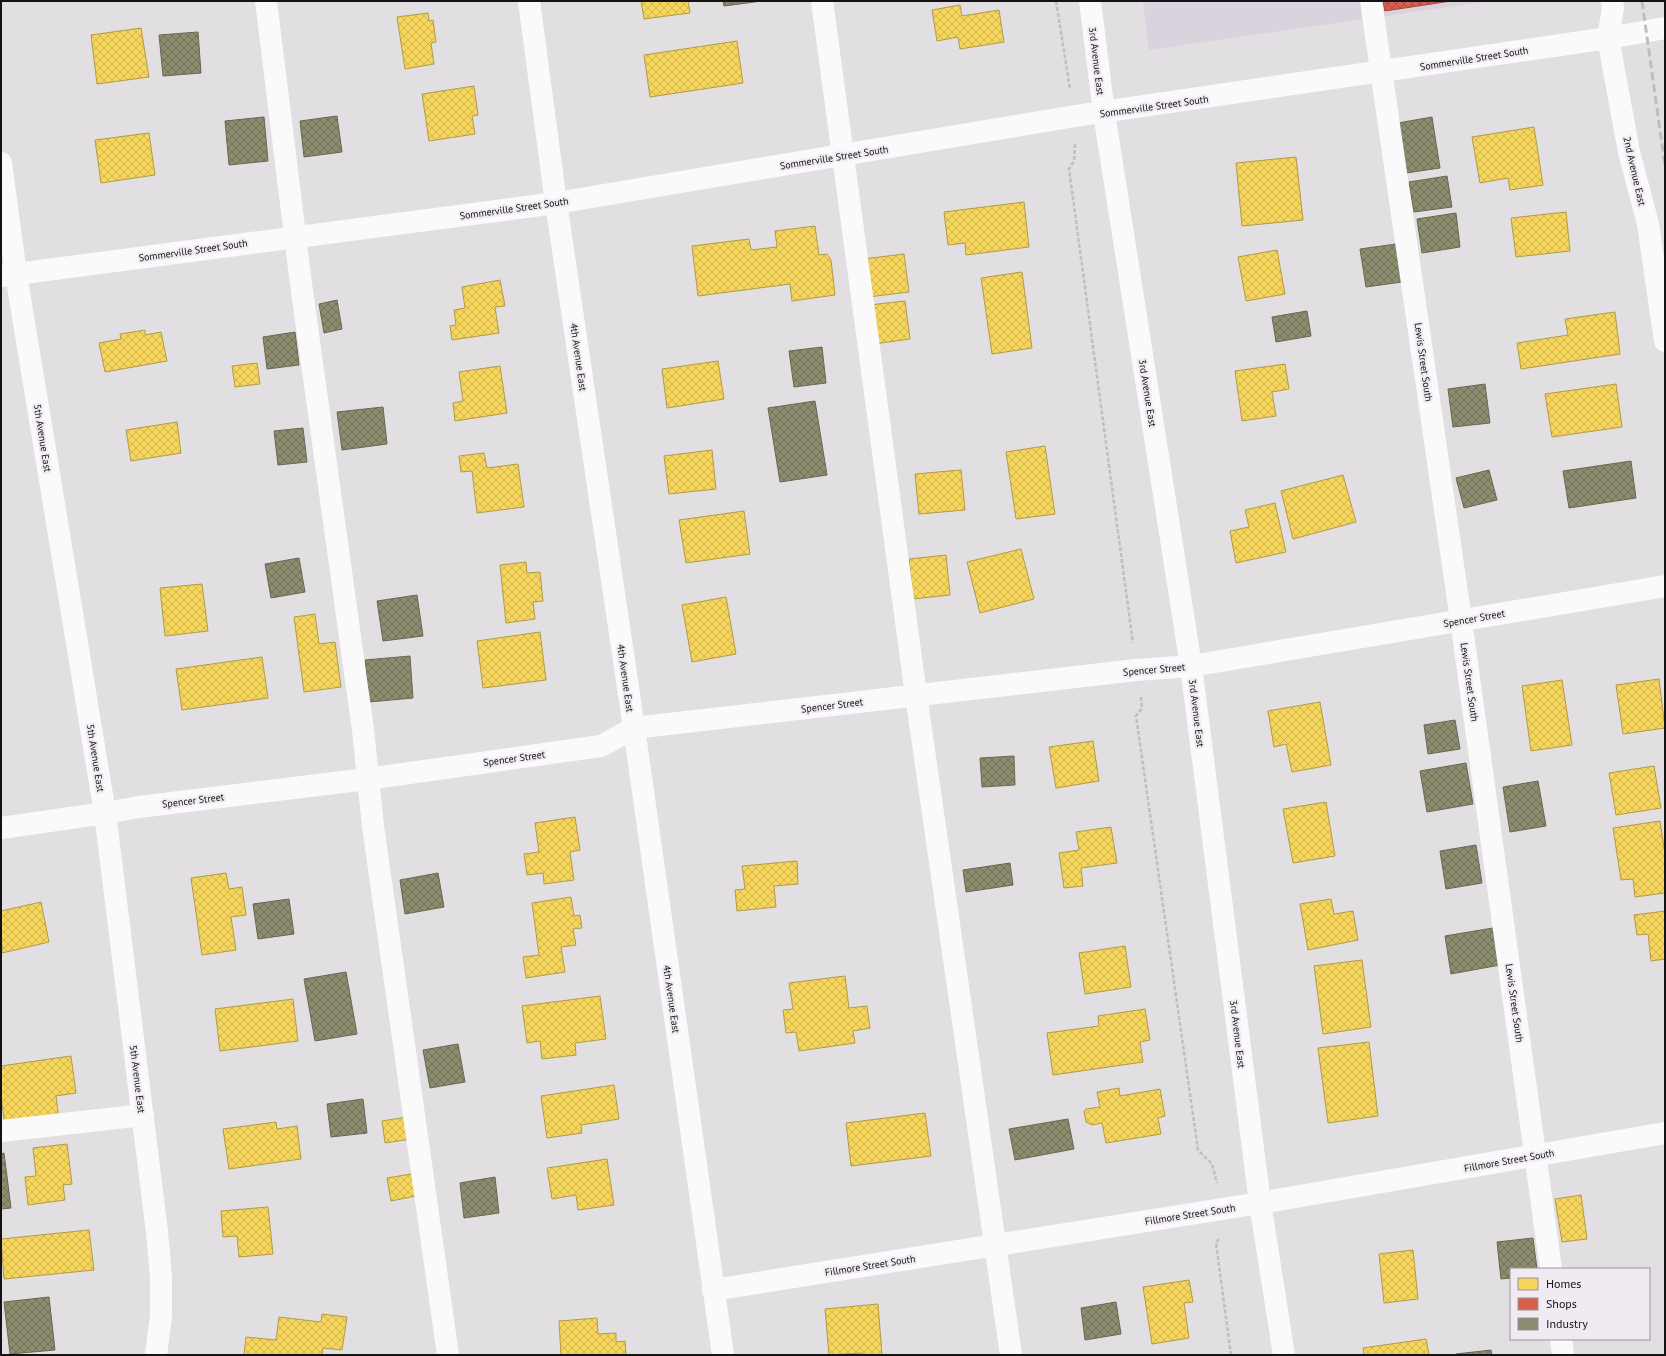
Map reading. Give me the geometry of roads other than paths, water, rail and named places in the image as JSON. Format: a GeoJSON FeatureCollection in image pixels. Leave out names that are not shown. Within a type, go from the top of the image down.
{"type":"FeatureCollection","features":[{"type":"Feature","properties":{"kind":"street"},"geometry":{"type":"LineString","coordinates":[[266,1],[294,237],[363,730],[373,826],[448,1355]]}},
{"type":"Feature","properties":{"kind":"street","name":"4th Avenue East"},"geometry":{"type":"LineString","coordinates":[[529,1],[556,203],[634,728],[723,1355]]}},
{"type":"Feature","properties":{"kind":"street"},"geometry":{"type":"LineString","coordinates":[[822,1],[916,695],[1011,1355]]}},
{"type":"Feature","properties":{"kind":"street","name":"3rd Avenue East"},"geometry":{"type":"LineString","coordinates":[[1090,1],[1104,113],[1191,666],[1260,1203],[1284,1355]]}},
{"type":"Feature","properties":{"kind":"street","name":"Lewis Street South"},"geometry":{"type":"LineString","coordinates":[[1371,1],[1461,620],[1551,1268]]}},
{"type":"Feature","properties":{"kind":"street","name":"2nd Avenue East"},"geometry":{"type":"LineString","coordinates":[[1612,1],[1613,8],[1608,38],[1629,152],[1648,224],[1665,341]]}},
{"type":"Feature","properties":{"kind":"street","name":"Sommerville Street South"},"geometry":{"type":"LineString","coordinates":[[8,275],[556,203],[1075,116],[1381,72],[1665,28]]}},
{"type":"Feature","properties":{"kind":"street","name":"5th Avenue East"},"geometry":{"type":"LineString","coordinates":[[1,163],[8,275],[104,813],[157,1232],[161,1277],[161,1316],[156,1355]]}},
{"type":"Feature","properties":{"kind":"street","name":"Spencer Street"},"geometry":{"type":"LineString","coordinates":[[1,828],[139,807],[368,779],[601,746],[634,728],[1136,670],[1191,666],[1665,586]]}},
{"type":"Feature","properties":{"kind":"street"},"geometry":{"type":"LineString","coordinates":[[1,1131],[143,1115]]}},
{"type":"Feature","properties":{"kind":"street","name":"Fillmore Street South"},"geometry":{"type":"LineString","coordinates":[[713,1290],[1260,1203],[1665,1133]]}},
{"type":"Feature","properties":{"kind":"street"},"geometry":{"type":"LineString","coordinates":[[1561,1340],[1563,1355]]}},
{"type":"Feature","properties":{"kind":"railway"},"geometry":{"type":"LineString","coordinates":[[1642,1],[1665,166]]}}]}
